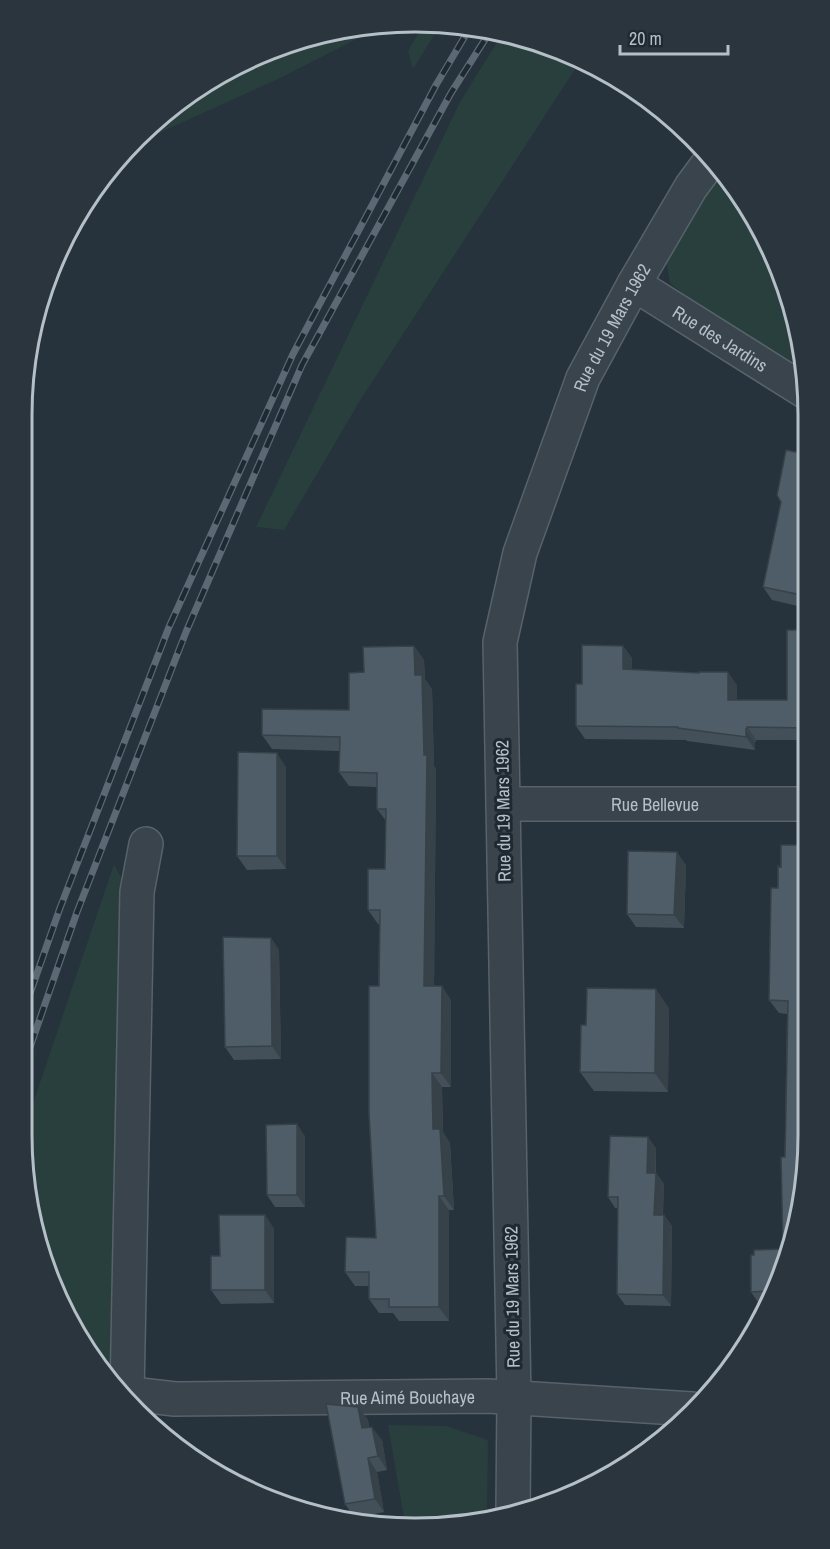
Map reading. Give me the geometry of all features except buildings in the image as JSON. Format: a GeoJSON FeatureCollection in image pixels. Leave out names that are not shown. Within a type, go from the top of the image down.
{"type":"FeatureCollection","features":[{"type":"Feature","properties":{"kind":"street","name":"Rue du 19 Mars 1962"},"geometry":{"type":"LineString","coordinates":[[513,1504],[514,1397],[500,642],[520,553],[583,378],[634,284],[691,187],[706,166]]}},
{"type":"Feature","properties":{"kind":"street","name":"Rue des Jardins"},"geometry":{"type":"LineString","coordinates":[[634,284],[798,387]]}},
{"type":"Feature","properties":{"kind":"street","name":"Rue Bellevue"},"geometry":{"type":"LineString","coordinates":[[503,804],[798,804]]}},
{"type":"Feature","properties":{"kind":"street"},"geometry":{"type":"LineString","coordinates":[[125,1385],[137,892],[146,844]]}},
{"type":"Feature","properties":{"kind":"street","name":"Rue Aimé Bouchaye"},"geometry":{"type":"LineString","coordinates":[[135,1395],[175,1399],[514,1397],[683,1408]]}},
{"type":"Feature","properties":{"kind":"green space"},"geometry":{"type":"Polygon","coordinates":[[[419,32],[436,32],[413,69],[408,51],[419,32]]]}},
{"type":"Feature","properties":{"kind":"green space"},"geometry":{"type":"Polygon","coordinates":[[[364,35],[280,78],[153,136],[202,96],[245,71],[292,52],[364,35]]]}},
{"type":"Feature","properties":{"kind":"green space"},"geometry":{"type":"Polygon","coordinates":[[[498,41],[538,52],[576,67],[361,399],[284,530],[256,527],[461,100],[498,41]]]}},
{"type":"Feature","properties":{"kind":"green space"},"geometry":{"type":"Polygon","coordinates":[[[715,177],[747,223],[769,268],[785,316],[795,363],[689,299],[670,283],[666,261],[715,177]]]}},
{"type":"Feature","properties":{"kind":"green space"},"geometry":{"type":"Polygon","coordinates":[[[114,864],[125,885],[116,1369],[111,1367],[83,1326],[71,1304],[52,1257],[35,1184],[32,1159],[32,1106],[114,864]]]}},
{"type":"Feature","properties":{"kind":"green space"},"geometry":{"type":"Polygon","coordinates":[[[388,1425],[446,1426],[488,1440],[487,1510],[440,1517],[404,1518],[388,1425]]]}},
{"type":"Feature","properties":{"kind":"railway"},"geometry":{"type":"LineString","coordinates":[[32,988],[60,908],[169,627],[293,354],[436,85],[466,35]]}},
{"type":"Feature","properties":{"kind":"railway"},"geometry":{"type":"LineString","coordinates":[[32,1041],[77,912],[186,632],[302,365],[451,93],[486,38]]}}]}
